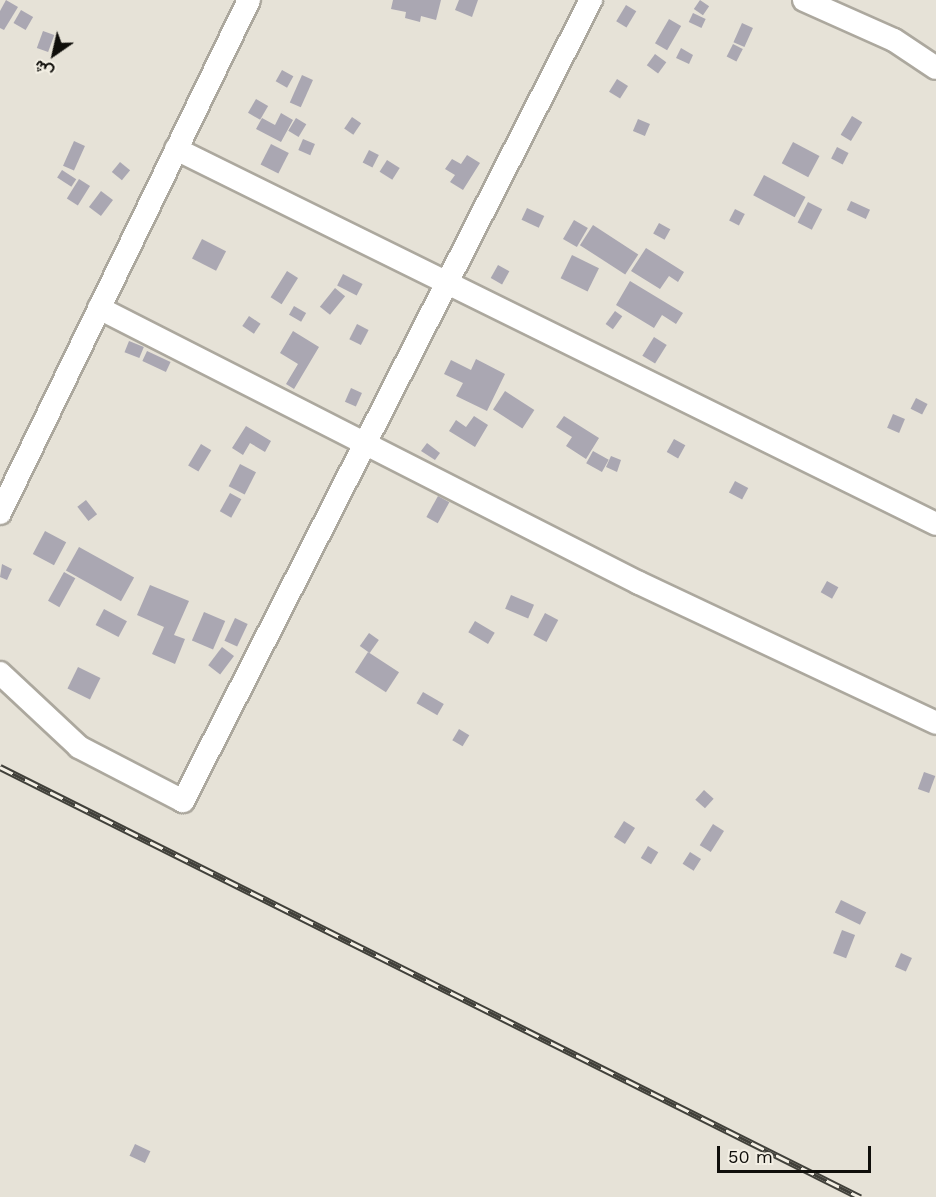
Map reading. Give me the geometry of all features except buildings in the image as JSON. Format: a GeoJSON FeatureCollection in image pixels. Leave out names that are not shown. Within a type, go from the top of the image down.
{"type":"FeatureCollection","features":[{"type":"Feature","properties":{"kind":"street"},"geometry":{"type":"LineString","coordinates":[[0,513],[249,0]]}},
{"type":"Feature","properties":{"kind":"street"},"geometry":{"type":"LineString","coordinates":[[0,673],[79,747],[183,801],[591,0]]}},
{"type":"Feature","properties":{"kind":"street"},"geometry":{"type":"LineString","coordinates":[[804,0],[894,40],[936,68]]}},
{"type":"Feature","properties":{"kind":"street"},"geometry":{"type":"LineString","coordinates":[[176,149],[445,284],[936,524]]}},
{"type":"Feature","properties":{"kind":"street"},"geometry":{"type":"LineString","coordinates":[[99,308],[639,583],[936,723]]}},
{"type":"Feature","properties":{"kind":"railway"},"geometry":{"type":"LineString","coordinates":[[0,767],[860,1197]]}}]}
